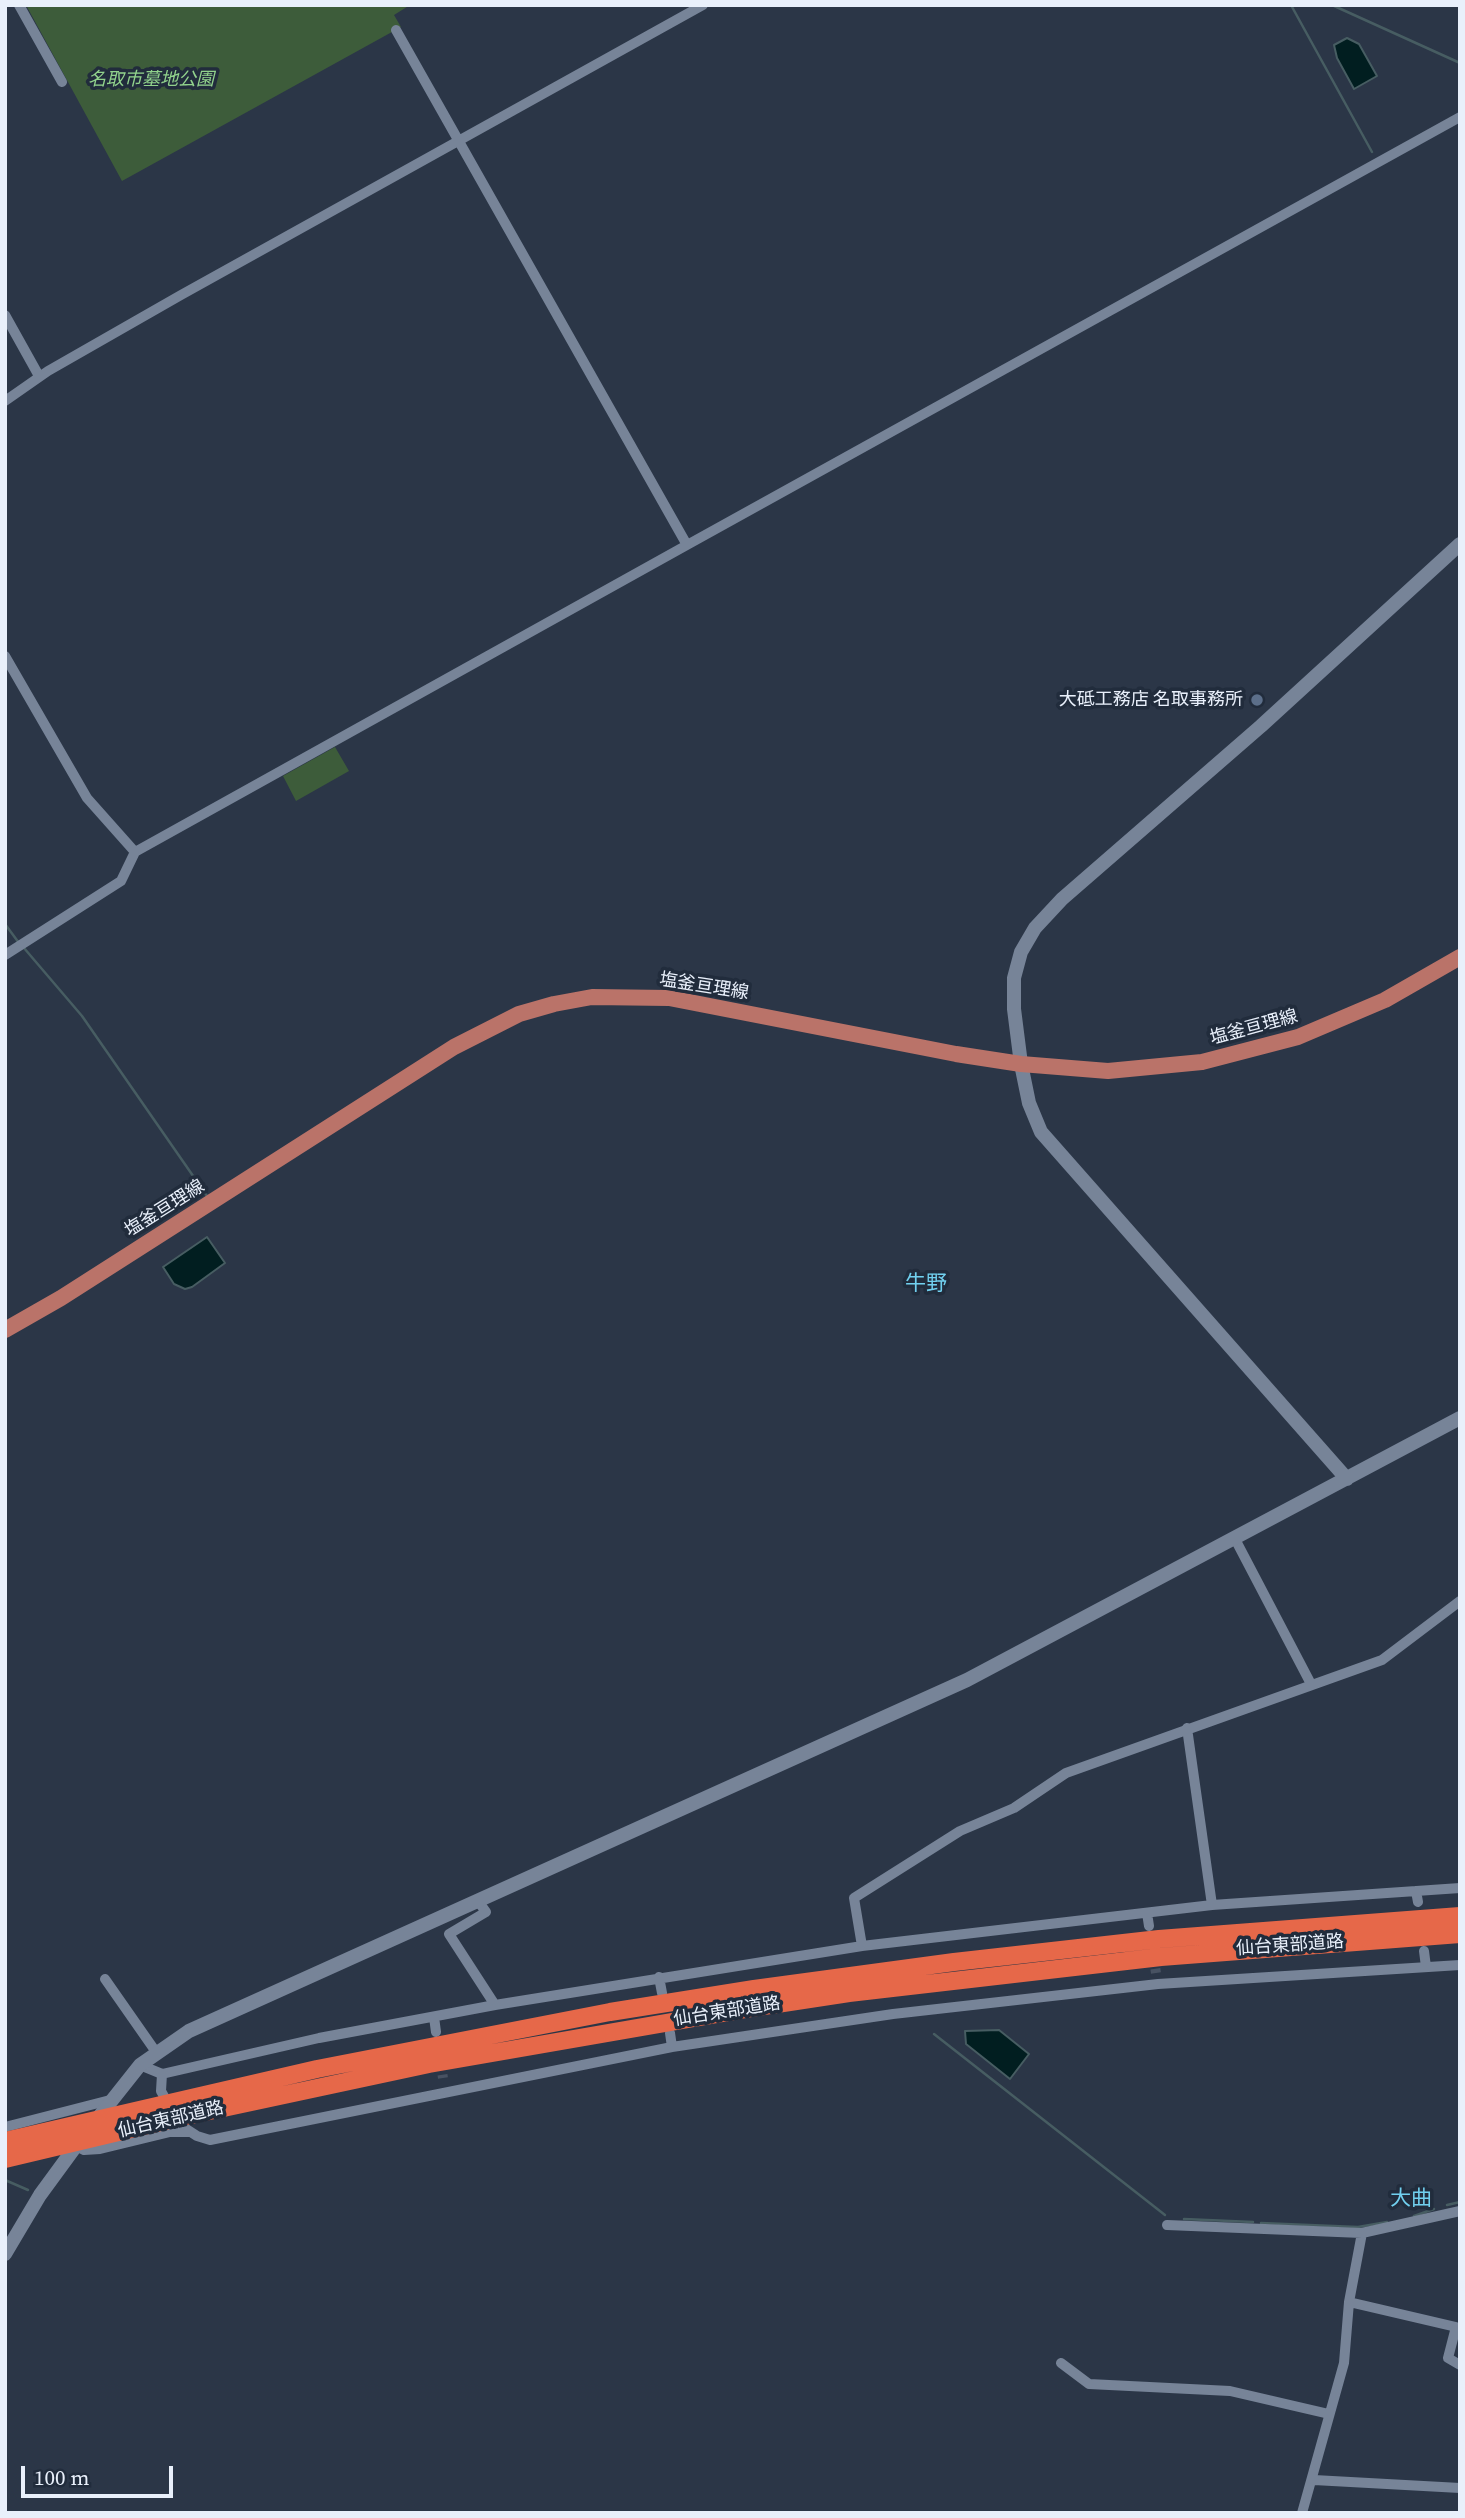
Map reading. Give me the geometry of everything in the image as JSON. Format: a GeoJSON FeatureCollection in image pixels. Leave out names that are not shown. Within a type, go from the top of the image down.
{"type":"FeatureCollection","features":[{"type":"Feature","properties":{"kind":"highway","name":"仙台東部道路"},"geometry":{"type":"LineString","coordinates":[[5,2159],[186,2115],[465,2039],[610,2012],[823,1979],[1159,1939],[1460,1916]]}},
{"type":"Feature","properties":{"kind":"highway","name":"仙台東部道路"},"geometry":{"type":"LineString","coordinates":[[5,2141],[186,2115],[429,2064],[616,2030],[849,1993],[1161,1956],[1460,1934]]}},
{"type":"Feature","properties":{"kind":"main road","name":"塩釜亘理線"},"geometry":{"type":"LineString","coordinates":[[5,1330],[61,1298],[454,1047],[519,1014],[554,1004],[592,997],[669,998],[1021,1064],[1108,1071],[1202,1062],[1264,1048],[1335,1024],[1385,1000],[1460,957]]}},
{"type":"Feature","properties":{"kind":"street"},"geometry":{"type":"LineString","coordinates":[[19,5],[62,82]]}},
{"type":"Feature","properties":{"kind":"street"},"geometry":{"type":"LineString","coordinates":[[5,401],[39,376],[704,5]]}},
{"type":"Feature","properties":{"kind":"street"},"geometry":{"type":"LineString","coordinates":[[396,30],[687,545]]}},
{"type":"Feature","properties":{"kind":"street"},"geometry":{"type":"LineString","coordinates":[[10,952],[121,881],[135,852],[1460,117]]}},
{"type":"Feature","properties":{"kind":"street"},"geometry":{"type":"LineString","coordinates":[[5,315],[39,376]]}},
{"type":"Feature","properties":{"kind":"street"},"geometry":{"type":"LineString","coordinates":[[1348,1479],[1051,1146],[1033,1116],[1021,1064],[1014,1009],[1014,978],[1021,952],[1035,928],[1062,899],[1261,726],[1460,544]]}},
{"type":"Feature","properties":{"kind":"street"},"geometry":{"type":"LineString","coordinates":[[5,656],[87,798],[135,852]]}},
{"type":"Feature","properties":{"kind":"street"},"geometry":{"type":"LineString","coordinates":[[5,2254],[40,2195],[140,2065],[199,2026],[967,1680],[1093,1616],[1234,1537],[1460,1418]]}},
{"type":"Feature","properties":{"kind":"street"},"geometry":{"type":"LineString","coordinates":[[1234,1537],[1311,1684]]}},
{"type":"Feature","properties":{"kind":"street"},"geometry":{"type":"LineString","coordinates":[[862,1946],[854,1898],[960,1831],[1014,1808],[1066,1773],[1382,1660],[1460,1601]]}},
{"type":"Feature","properties":{"kind":"street"},"geometry":{"type":"LineString","coordinates":[[1187,1728],[1212,1905]]}},
{"type":"Feature","properties":{"kind":"street"},"geometry":{"type":"LineString","coordinates":[[140,2065],[162,2074],[319,2038],[495,2005],[862,1946],[1212,1905],[1417,1897],[1460,1888]]}},
{"type":"Feature","properties":{"kind":"street"},"geometry":{"type":"LineString","coordinates":[[478,1901],[486,1912],[449,1934],[495,2005]]}},
{"type":"Feature","properties":{"kind":"street"},"geometry":{"type":"LineString","coordinates":[[1147,1913],[1149,1926]]}},
{"type":"Feature","properties":{"kind":"street"},"geometry":{"type":"LineString","coordinates":[[1424,1951],[1426,1968]]}},
{"type":"Feature","properties":{"kind":"street"},"geometry":{"type":"LineString","coordinates":[[186,2115],[210,2140],[672,2047],[893,2014],[1157,1978],[1460,1965]]}},
{"type":"Feature","properties":{"kind":"street"},"geometry":{"type":"LineString","coordinates":[[659,1977],[662,1993]]}},
{"type":"Feature","properties":{"kind":"street"},"geometry":{"type":"LineString","coordinates":[[105,1979],[156,2052]]}},
{"type":"Feature","properties":{"kind":"street"},"geometry":{"type":"LineString","coordinates":[[434,2017],[436,2032]]}},
{"type":"Feature","properties":{"kind":"street"},"geometry":{"type":"LineString","coordinates":[[670,2033],[672,2047]]}},
{"type":"Feature","properties":{"kind":"street"},"geometry":{"type":"LineString","coordinates":[[162,2074],[160,2091],[180,2124],[186,2115]]}},
{"type":"Feature","properties":{"kind":"street"},"geometry":{"type":"LineString","coordinates":[[443,2078],[446,2091]]}},
{"type":"Feature","properties":{"kind":"street"},"geometry":{"type":"LineString","coordinates":[[5,2127],[114,2099]]}},
{"type":"Feature","properties":{"kind":"street"},"geometry":{"type":"LineString","coordinates":[[76,2146],[84,2150],[100,2149],[170,2132],[186,2115]]}},
{"type":"Feature","properties":{"kind":"street"},"geometry":{"type":"LineString","coordinates":[[1167,2225],[1362,2233],[1460,2211]]}},
{"type":"Feature","properties":{"kind":"street"},"geometry":{"type":"LineString","coordinates":[[1303,2513],[1344,2363],[1349,2302],[1362,2233]]}},
{"type":"Feature","properties":{"kind":"street"},"geometry":{"type":"LineString","coordinates":[[1349,2302],[1456,2327],[1448,2358],[1460,2365]]}},
{"type":"Feature","properties":{"kind":"street"},"geometry":{"type":"LineString","coordinates":[[1060,2363],[1088,2384],[1230,2391],[1329,2414]]}},
{"type":"Feature","properties":{"kind":"street"},"geometry":{"type":"LineString","coordinates":[[1314,2480],[1460,2488]]}},
{"type":"Feature","properties":{"kind":"green space","name":"名取市墓地公園"},"geometry":{"type":"Polygon","coordinates":[[[26,5],[410,5],[394,15],[401,27],[122,181],[26,5]]]}},
{"type":"Feature","properties":{"kind":"green space"},"geometry":{"type":"Polygon","coordinates":[[[335,747],[349,771],[296,801],[283,776],[335,747]]]}},
{"type":"Feature","properties":{"kind":"shaded area"},"geometry":{"type":"Polygon","coordinates":[[[1347,38],[1359,44],[1377,76],[1354,89],[1337,58],[1334,45],[1347,38]]]}},
{"type":"Feature","properties":{"kind":"shaded area"},"geometry":{"type":"Polygon","coordinates":[[[207,1237],[225,1263],[192,1287],[185,1289],[174,1284],[163,1267],[207,1237]]]}},
{"type":"Feature","properties":{"kind":"shaded area"},"geometry":{"type":"Polygon","coordinates":[[[999,2030],[1029,2054],[1010,2079],[966,2044],[965,2031],[999,2030]]]}},
{"type":"Feature","properties":{"kind":"waterway"},"geometry":{"type":"LineString","coordinates":[[1291,5],[1372,152]]}},
{"type":"Feature","properties":{"kind":"waterway"},"geometry":{"type":"LineString","coordinates":[[1332,5],[1460,63]]}},
{"type":"Feature","properties":{"kind":"waterway"},"geometry":{"type":"LineString","coordinates":[[5,924],[19,943]]}},
{"type":"Feature","properties":{"kind":"waterway"},"geometry":{"type":"LineString","coordinates":[[24,948],[82,1016],[207,1196]]}},
{"type":"Feature","properties":{"kind":"waterway"},"geometry":{"type":"LineString","coordinates":[[934,2034],[1165,2215]]}},
{"type":"Feature","properties":{"kind":"waterway"},"geometry":{"type":"LineString","coordinates":[[5,2180],[28,2190]]}},
{"type":"Feature","properties":{"kind":"waterway"},"geometry":{"type":"LineString","coordinates":[[1447,2205],[1460,2202]]}},
{"type":"Feature","properties":{"kind":"waterway"},"geometry":{"type":"LineString","coordinates":[[1414,2216],[1434,2209]]}},
{"type":"Feature","properties":{"kind":"waterway"},"geometry":{"type":"LineString","coordinates":[[1184,2219],[1253,2222]]}},
{"type":"Feature","properties":{"kind":"waterway"},"geometry":{"type":"LineString","coordinates":[[1261,2223],[1358,2227],[1387,2222]]}},
{"type":"Feature","properties":{"kind":"tunnel"},"geometry":{"type":"LineString","coordinates":[[1153,1954],[1156,1973]]}},
{"type":"Feature","properties":{"kind":"tunnel"},"geometry":{"type":"LineString","coordinates":[[440,2060],[443,2078]]}},
{"type":"Feature","properties":{"kind":"place","name":"大砥工務店 名取事務所"},"geometry":{"type":"Point","coordinates":[1257,700]}},
{"type":"Feature","properties":{"kind":"district","name":"牛野"},"geometry":{"type":"Point","coordinates":[926,1285]}},
{"type":"Feature","properties":{"kind":"district","name":"大曲"},"geometry":{"type":"Point","coordinates":[1411,2200]}}]}
